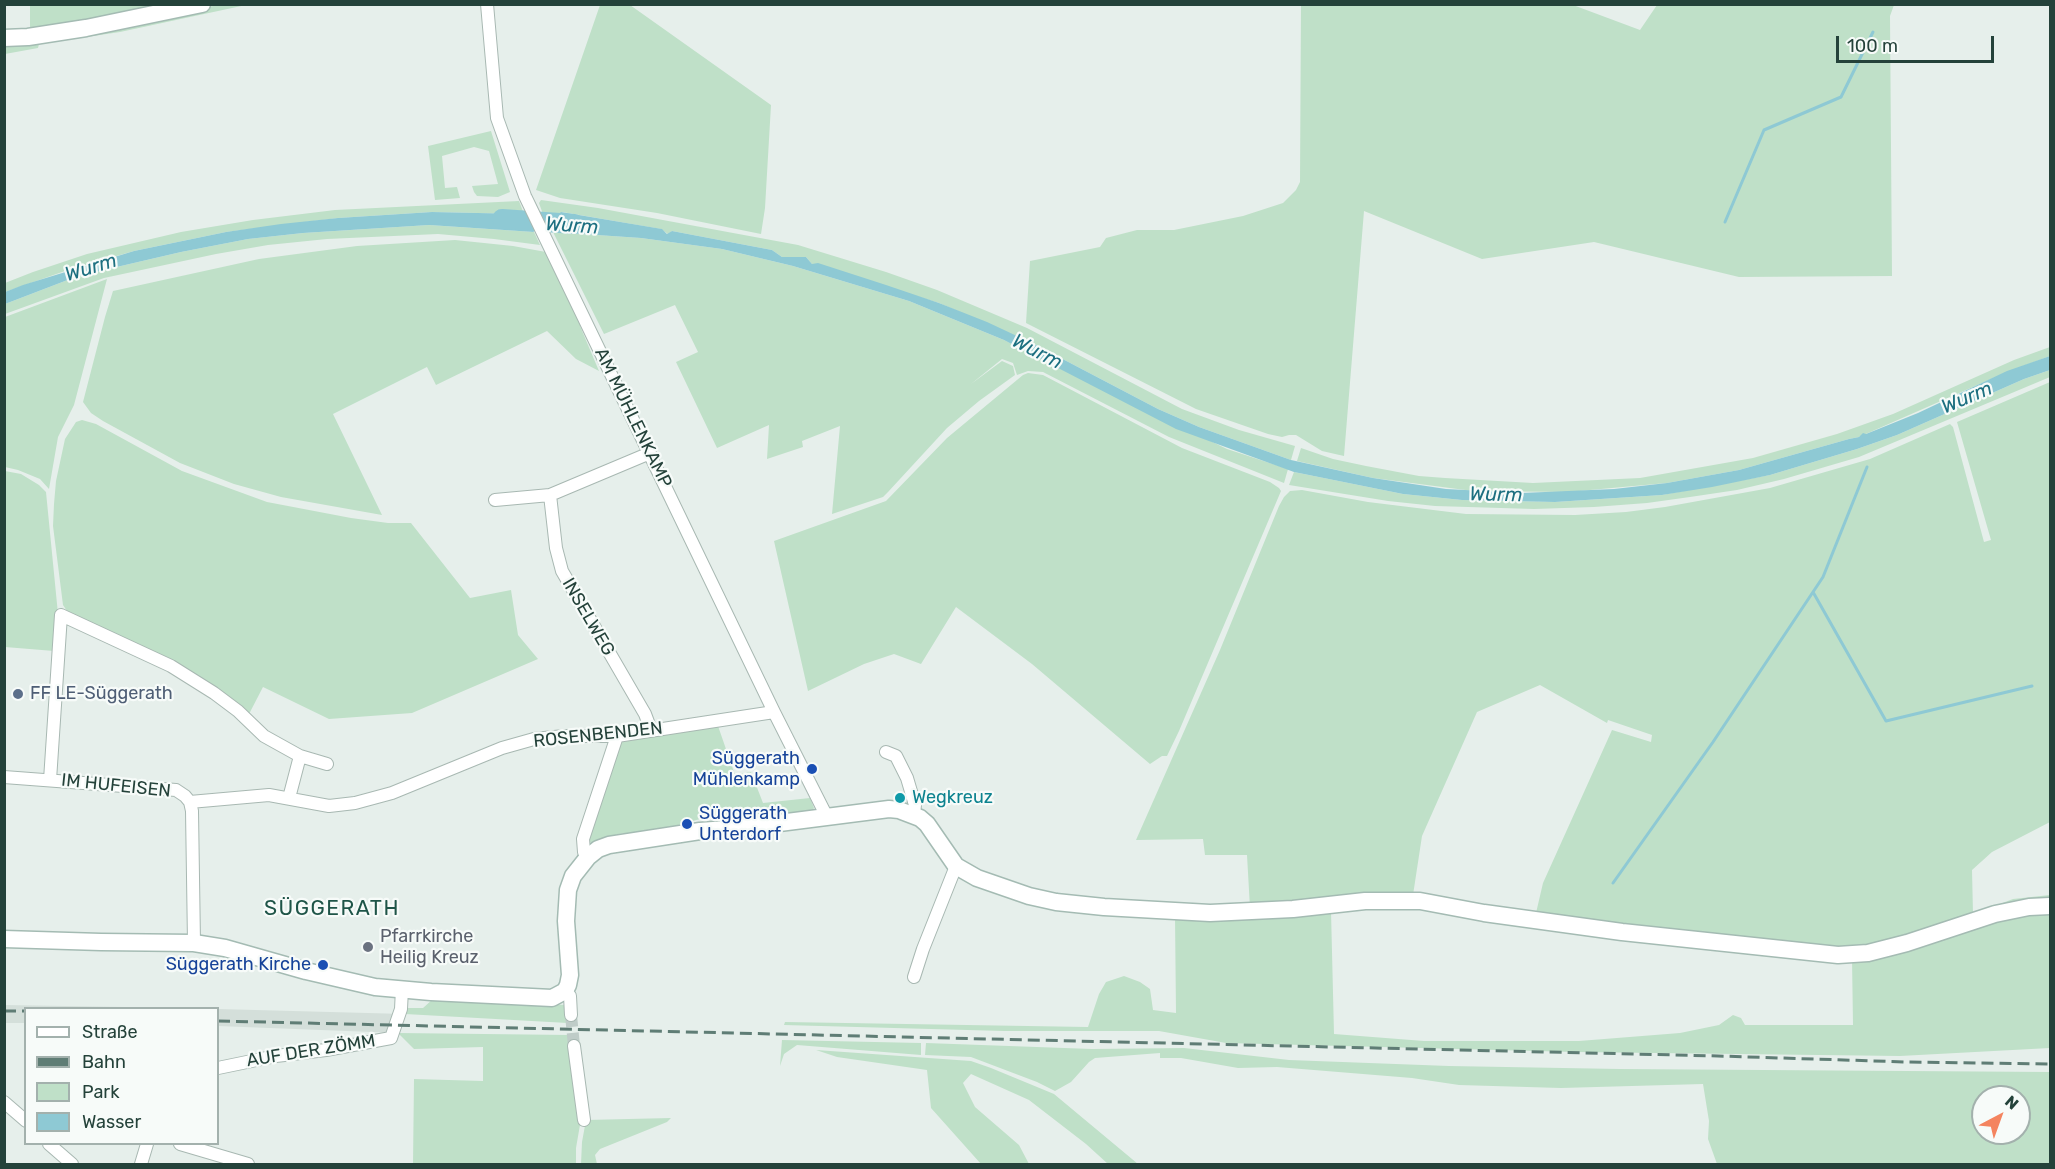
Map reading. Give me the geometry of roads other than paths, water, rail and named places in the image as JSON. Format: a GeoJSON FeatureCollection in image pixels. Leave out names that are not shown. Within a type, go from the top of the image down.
{"type":"FeatureCollection","features":[{"type":"Feature","properties":{"kind":"main road"},"geometry":{"type":"LineString","coordinates":[[4,38],[63,32],[202,4]]}},
{"type":"Feature","properties":{"kind":"main road"},"geometry":{"type":"LineString","coordinates":[[4,939],[194,943],[225,948],[375,987],[552,998],[564,991],[570,975],[566,921],[568,890],[573,876],[588,857],[598,849],[609,844],[700,831],[889,809],[914,814],[927,824],[956,867],[977,878],[1029,896],[1056,902],[1104,907],[1210,913],[1293,909],[1365,901],[1420,901],[1484,913],[1622,932],[1838,955],[1868,953],[1907,943],[1995,914],[2029,907],[2050,906]]}},
{"type":"Feature","properties":{"kind":"street","name":"AM MÜHLENKAMP"},"geometry":{"type":"LineString","coordinates":[[487,4],[497,118],[525,196],[546,235],[774,712],[827,817]]}},
{"type":"Feature","properties":{"kind":"street"},"geometry":{"type":"LineString","coordinates":[[495,500],[550,495],[650,453]]}},
{"type":"Feature","properties":{"kind":"street","name":"INSELWEG"},"geometry":{"type":"LineString","coordinates":[[550,495],[556,548],[562,571],[645,714],[651,730]]}},
{"type":"Feature","properties":{"kind":"street"},"geometry":{"type":"LineString","coordinates":[[50,780],[61,615],[171,666],[238,711],[264,736],[300,756],[327,764]]}},
{"type":"Feature","properties":{"kind":"street","name":"ROSENBENDEN"},"geometry":{"type":"LineString","coordinates":[[190,802],[269,795],[329,806],[355,803],[392,793],[502,748],[534,739],[564,736],[617,736],[774,712]]}},
{"type":"Feature","properties":{"kind":"street"},"geometry":{"type":"LineString","coordinates":[[588,857],[584,852],[583,839],[617,736]]}},
{"type":"Feature","properties":{"kind":"street"},"geometry":{"type":"LineString","coordinates":[[886,752],[896,756],[907,778],[915,805],[914,814]]}},
{"type":"Feature","properties":{"kind":"street"},"geometry":{"type":"LineString","coordinates":[[289,798],[300,756]]}},
{"type":"Feature","properties":{"kind":"street","name":"IM HUFEISEN"},"geometry":{"type":"LineString","coordinates":[[4,777],[176,790],[185,795],[192,811],[194,943]]}},
{"type":"Feature","properties":{"kind":"street"},"geometry":{"type":"LineString","coordinates":[[914,977],[956,867]]}},
{"type":"Feature","properties":{"kind":"street","name":"AUF DER ZÖMM"},"geometry":{"type":"LineString","coordinates":[[219,1068],[276,1056],[326,1050],[391,1038],[401,1009],[402,990]]}},
{"type":"Feature","properties":{"kind":"street"},"geometry":{"type":"LineString","coordinates":[[564,991],[570,996],[571,1015]]}},
{"type":"Feature","properties":{"kind":"street"},"geometry":{"type":"LineString","coordinates":[[574,1046],[584,1120]]}},
{"type":"Feature","properties":{"kind":"street"},"geometry":{"type":"LineString","coordinates":[[4,1102],[24,1119]]}},
{"type":"Feature","properties":{"kind":"street"},"geometry":{"type":"LineString","coordinates":[[51,1145],[72,1164]]}},
{"type":"Feature","properties":{"kind":"street"},"geometry":{"type":"LineString","coordinates":[[141,1164],[146,1145]]}},
{"type":"Feature","properties":{"kind":"street"},"geometry":{"type":"LineString","coordinates":[[186,1145],[248,1164]]}},
{"type":"Feature","properties":{"kind":"water"},"geometry":{"type":"Polygon","coordinates":[[[432,212],[524,214],[534,232],[429,225],[248,239],[78,276],[5,304],[5,292],[134,251],[226,232],[281,224],[432,212]]]}},
{"type":"Feature","properties":{"kind":"water"},"geometry":{"type":"Polygon","coordinates":[[[561,212],[662,229],[667,234],[672,231],[772,250],[782,257],[806,257],[812,264],[818,263],[886,285],[987,322],[1158,409],[1199,427],[1291,460],[1373,478],[1446,489],[1522,493],[1614,489],[1667,483],[1739,470],[1859,437],[1863,433],[1866,434],[1918,413],[2007,371],[2050,356],[2050,370],[2024,379],[1897,435],[1857,449],[1770,475],[1712,487],[1662,495],[1555,502],[1462,500],[1403,494],[1294,472],[1176,429],[1004,340],[909,301],[793,266],[722,249],[641,238],[553,232],[544,217],[556,217],[561,212]]]}},
{"type":"Feature","properties":{"kind":"waterway"},"geometry":{"type":"LineString","coordinates":[[1725,222],[1764,130],[1841,97],[1873,32]]}},
{"type":"Feature","properties":{"kind":"waterway","name":"Wurm"},"geometry":{"type":"LineString","coordinates":[[502,219],[574,224]]}},
{"type":"Feature","properties":{"kind":"waterway"},"geometry":{"type":"LineString","coordinates":[[1613,883],[1713,742],[1823,577],[1867,467]]}},
{"type":"Feature","properties":{"kind":"waterway"},"geometry":{"type":"LineString","coordinates":[[1813,592],[1886,721],[2032,686]]}},
{"type":"Feature","properties":{"kind":"tunnel"},"geometry":{"type":"LineString","coordinates":[[571,1015],[574,1046]]}},
{"type":"Feature","properties":{"kind":"railway"},"geometry":{"type":"LineString","coordinates":[[4,1011],[24,1011]]}},
{"type":"Feature","properties":{"kind":"railway"},"geometry":{"type":"LineString","coordinates":[[219,1021],[2050,1064]]}},
{"type":"Feature","properties":{"kind":"place","name":"FF LE-Süggerath"},"geometry":{"type":"Point","coordinates":[18,694]}},
{"type":"Feature","properties":{"kind":"place","name":"Süggerath Mühlenkamp"},"geometry":{"type":"Point","coordinates":[812,769]}},
{"type":"Feature","properties":{"kind":"place","name":"Wegkreuz"},"geometry":{"type":"Point","coordinates":[900,798]}},
{"type":"Feature","properties":{"kind":"place","name":"Süggerath Unterdorf"},"geometry":{"type":"Point","coordinates":[687,824]}},
{"type":"Feature","properties":{"kind":"place","name":"Pfarrkirche Heilig Kreuz"},"geometry":{"type":"Point","coordinates":[368,947]}},
{"type":"Feature","properties":{"kind":"place","name":"Süggerath Kirche"},"geometry":{"type":"Point","coordinates":[323,965]}},
{"type":"Feature","properties":{"kind":"district","name":"SÜGGERATH"},"geometry":{"type":"Point","coordinates":[332,909]}}]}
